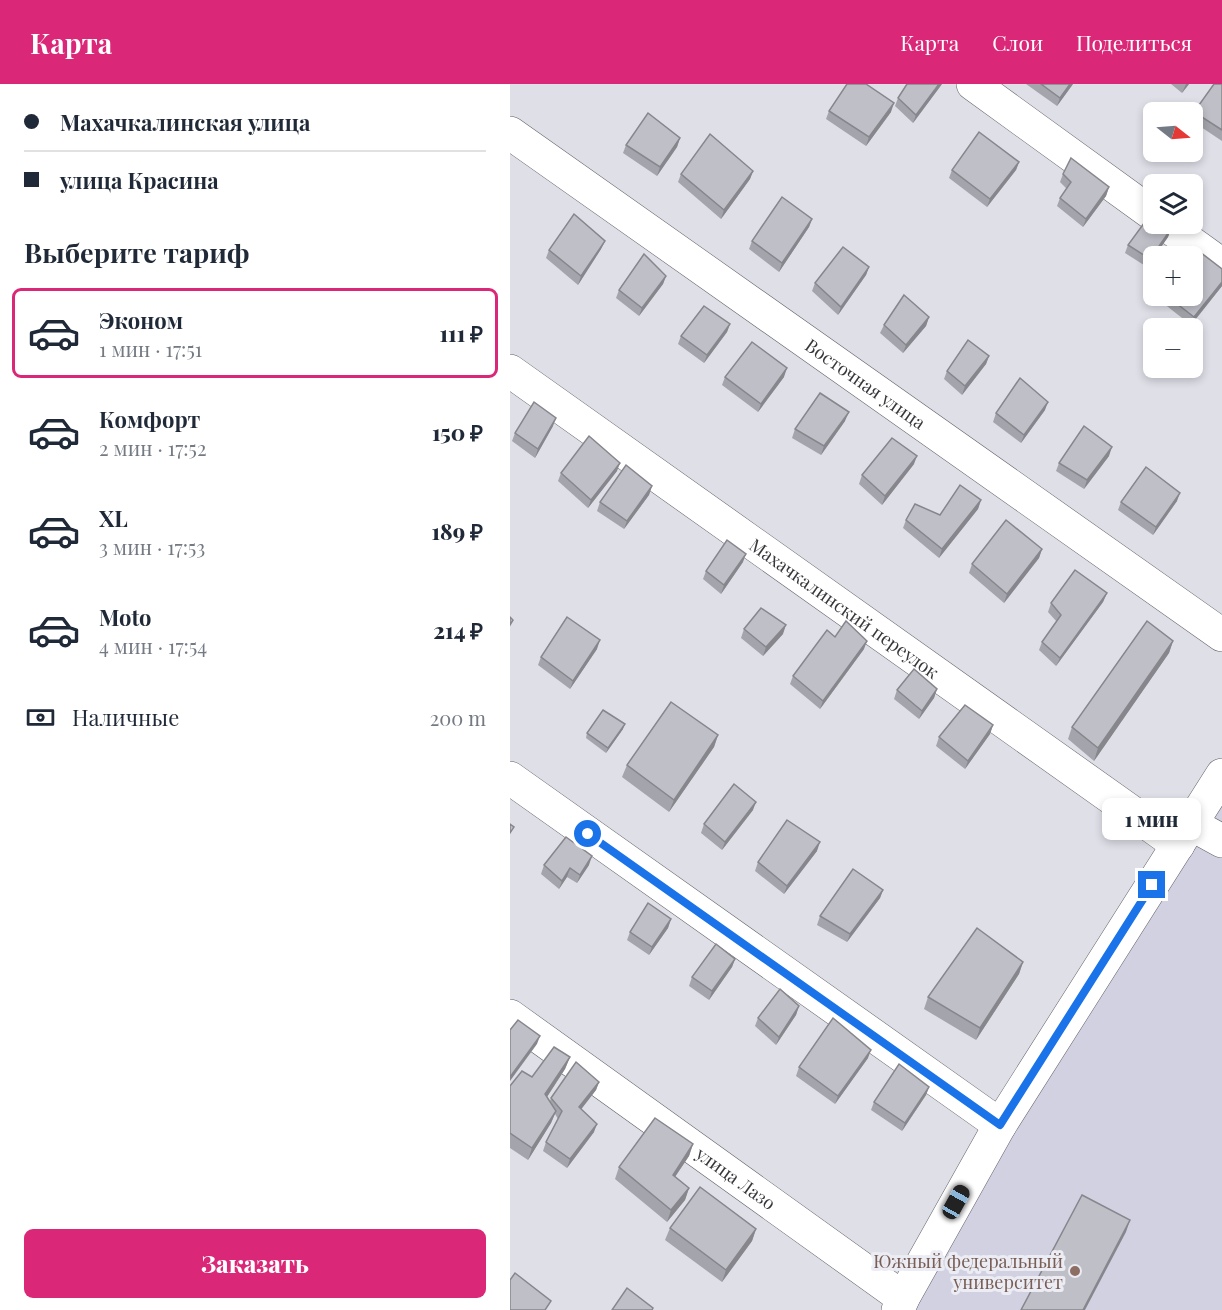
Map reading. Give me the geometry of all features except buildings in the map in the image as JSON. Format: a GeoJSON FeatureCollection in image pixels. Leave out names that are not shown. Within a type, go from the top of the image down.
{"type":"FeatureCollection","features":[{"type":"Feature","properties":{"kind":"street"},"geometry":{"type":"LineString","coordinates":[[973,84],[1143,207]]}},
{"type":"Feature","properties":{"kind":"street","name":"Восточная улица"},"geometry":{"type":"LineString","coordinates":[[510,132],[1222,635]]}},
{"type":"Feature","properties":{"kind":"street"},"geometry":{"type":"LineString","coordinates":[[1179,234],[1222,265]]}},
{"type":"Feature","properties":{"kind":"street","name":"Махачкалинский переулок"},"geometry":{"type":"LineString","coordinates":[[510,371],[1184,835],[1222,842]]}},
{"type":"Feature","properties":{"kind":"street"},"geometry":{"type":"LineString","coordinates":[[901,1304],[1000,1125],[1222,775]]}},
{"type":"Feature","properties":{"kind":"street"},"geometry":{"type":"LineString","coordinates":[[510,778],[1000,1125]]}},
{"type":"Feature","properties":{"kind":"street","name":"улица Лазо"},"geometry":{"type":"LineString","coordinates":[[510,1016],[901,1304]]}},
{"type":"Feature","properties":{"kind":"shaded area"},"geometry":{"type":"Polygon","coordinates":[[[1222,788],[1222,1310],[905,1310],[1222,788]]]}},
{"type":"Feature","properties":{"kind":"place","name":"Южный федеральный университет"},"geometry":{"type":"Point","coordinates":[1075,1271]}},
{"type":"Feature","properties":{"kind":"route"},"geometry":{"type":"LineString","coordinates":[[588,834],[1000,1125],[1152,885]]}}]}
